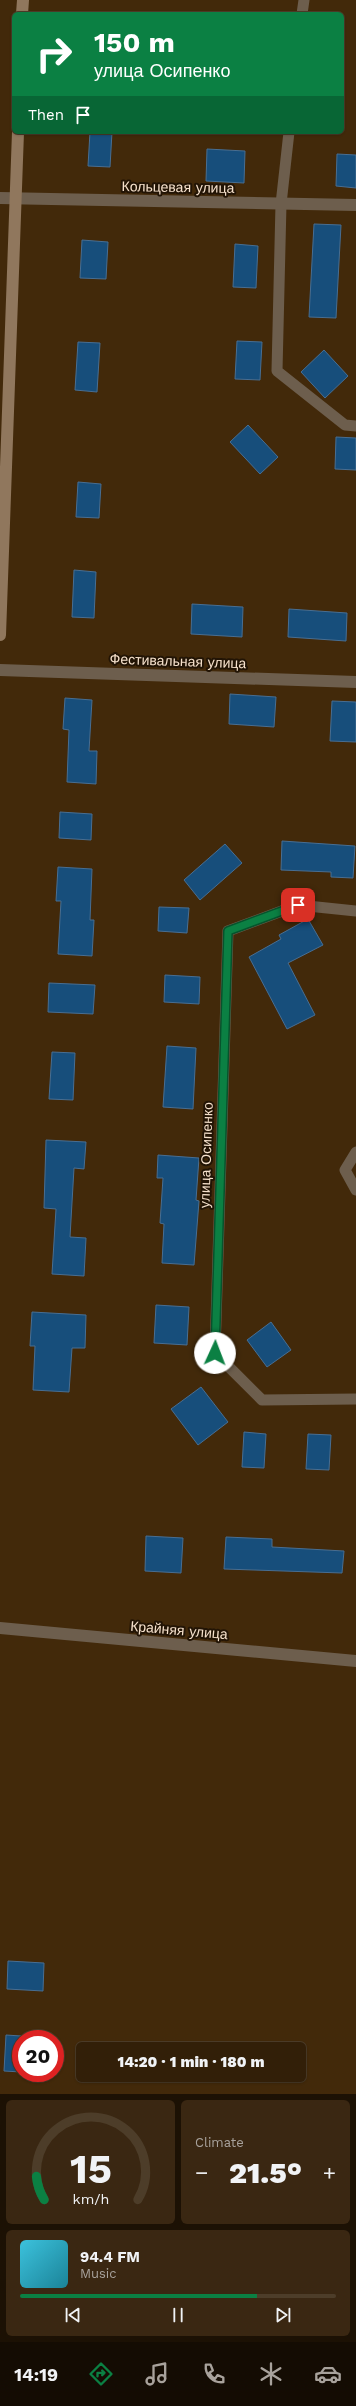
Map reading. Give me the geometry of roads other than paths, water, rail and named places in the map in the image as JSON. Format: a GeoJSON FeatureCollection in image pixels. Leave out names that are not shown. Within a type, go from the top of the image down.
{"type":"FeatureCollection","features":[{"type":"Feature","properties":{"kind":"main road"},"geometry":{"type":"LineString","coordinates":[[22,12],[23,0]]}},
{"type":"Feature","properties":{"kind":"main road"},"geometry":{"type":"LineString","coordinates":[[0,635],[18,134]]}},
{"type":"Feature","properties":{"kind":"street","name":"Кольцевая улица"},"geometry":{"type":"LineString","coordinates":[[0,198],[16,200],[356,205]]}},
{"type":"Feature","properties":{"kind":"street","name":"Фестивальная улица"},"geometry":{"type":"LineString","coordinates":[[0,670],[356,682]]}},
{"type":"Feature","properties":{"kind":"street","name":"Крайняя улица"},"geometry":{"type":"LineString","coordinates":[[0,1628],[356,1661]]}},
{"type":"Feature","properties":{"kind":"lane"},"geometry":{"type":"LineString","coordinates":[[302,12],[304,0]]}},
{"type":"Feature","properties":{"kind":"lane"},"geometry":{"type":"LineString","coordinates":[[289,134],[281,204],[277,371],[345,425],[356,426]]}},
{"type":"Feature","properties":{"kind":"lane","name":"улица Осипенко"},"geometry":{"type":"LineString","coordinates":[[356,911],[298,905],[228,931],[215,1353],[262,1400],[356,1399]]}},
{"type":"Feature","properties":{"kind":"lane"},"geometry":{"type":"LineString","coordinates":[[356,1152],[345,1170],[356,1190]]}}]}
